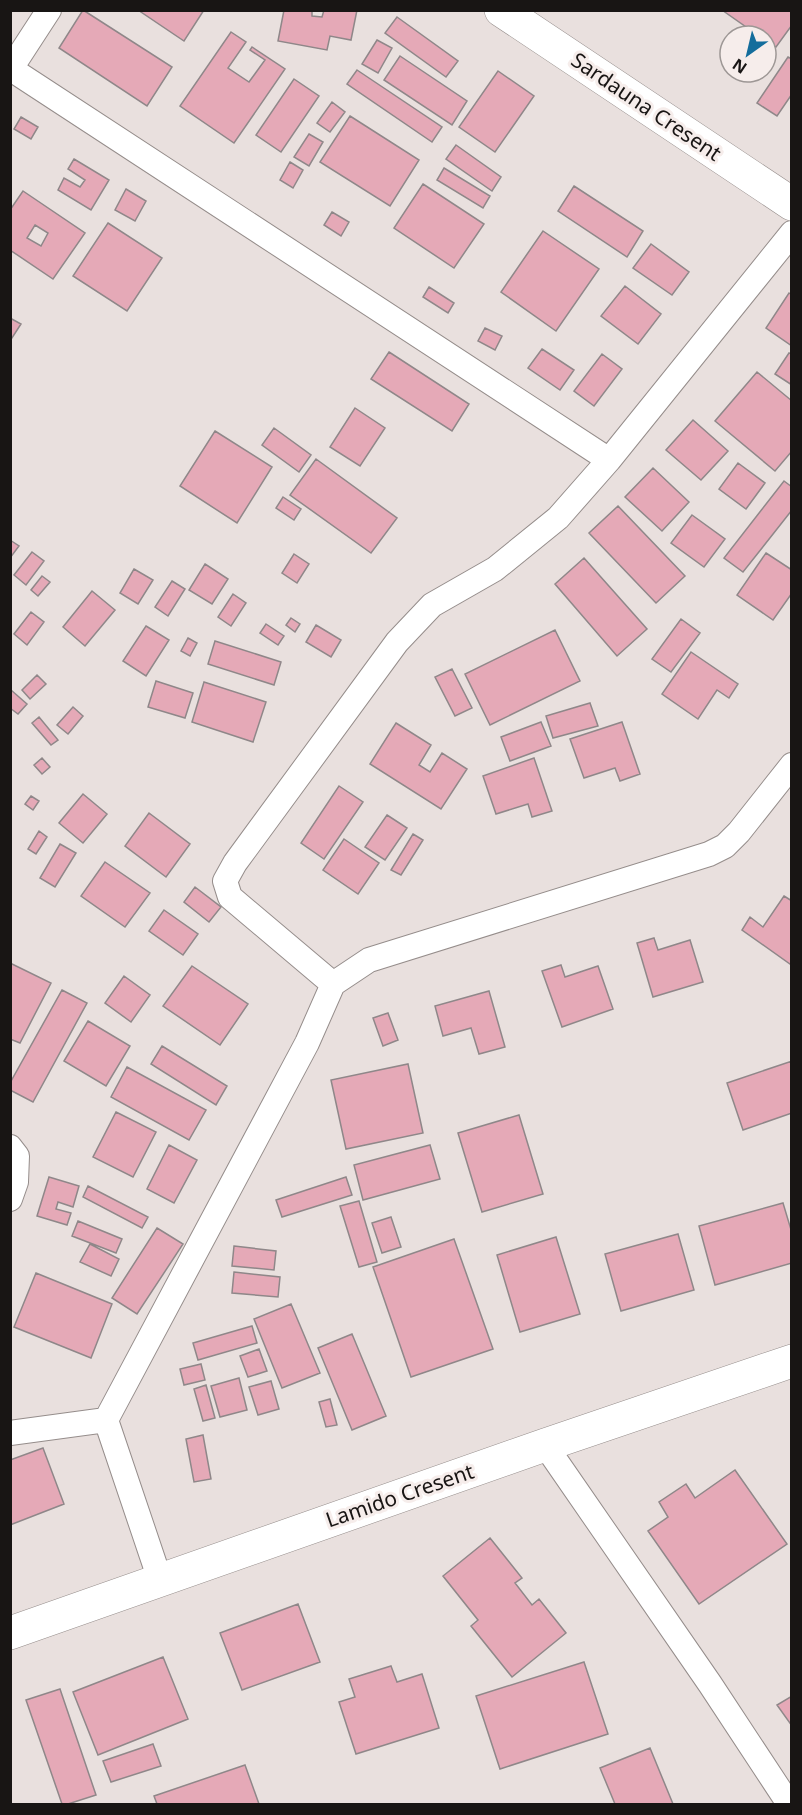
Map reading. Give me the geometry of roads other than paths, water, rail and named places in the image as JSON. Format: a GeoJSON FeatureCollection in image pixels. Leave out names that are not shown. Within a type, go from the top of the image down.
{"type":"FeatureCollection","features":[{"type":"Feature","properties":{"kind":"street"},"geometry":{"type":"LineString","coordinates":[[49,10],[11,69],[609,460]]}},
{"type":"Feature","properties":{"kind":"street","name":"Sardauna Cresent"},"geometry":{"type":"LineString","coordinates":[[501,10],[792,204]]}},
{"type":"Feature","properties":{"kind":"street"},"geometry":{"type":"LineString","coordinates":[[333,984],[230,897],[225,881],[235,863],[397,642],[432,605],[495,569],[558,518],[609,460],[792,233]]}},
{"type":"Feature","properties":{"kind":"street"},"geometry":{"type":"LineString","coordinates":[[160,1580],[106,1420],[307,1043],[333,984],[369,960],[710,854],[725,846],[739,832],[792,765]]}},
{"type":"Feature","properties":{"kind":"street"},"geometry":{"type":"LineString","coordinates":[[10,1147],[17,1156],[16,1182],[10,1199]]}},
{"type":"Feature","properties":{"kind":"street","name":"Lamido Cresent"},"geometry":{"type":"LineString","coordinates":[[10,1633],[545,1444],[792,1361]]}},
{"type":"Feature","properties":{"kind":"street"},"geometry":{"type":"LineString","coordinates":[[10,1433],[106,1420]]}},
{"type":"Feature","properties":{"kind":"street"},"geometry":{"type":"LineString","coordinates":[[545,1444],[710,1684],[789,1804]]}}]}
